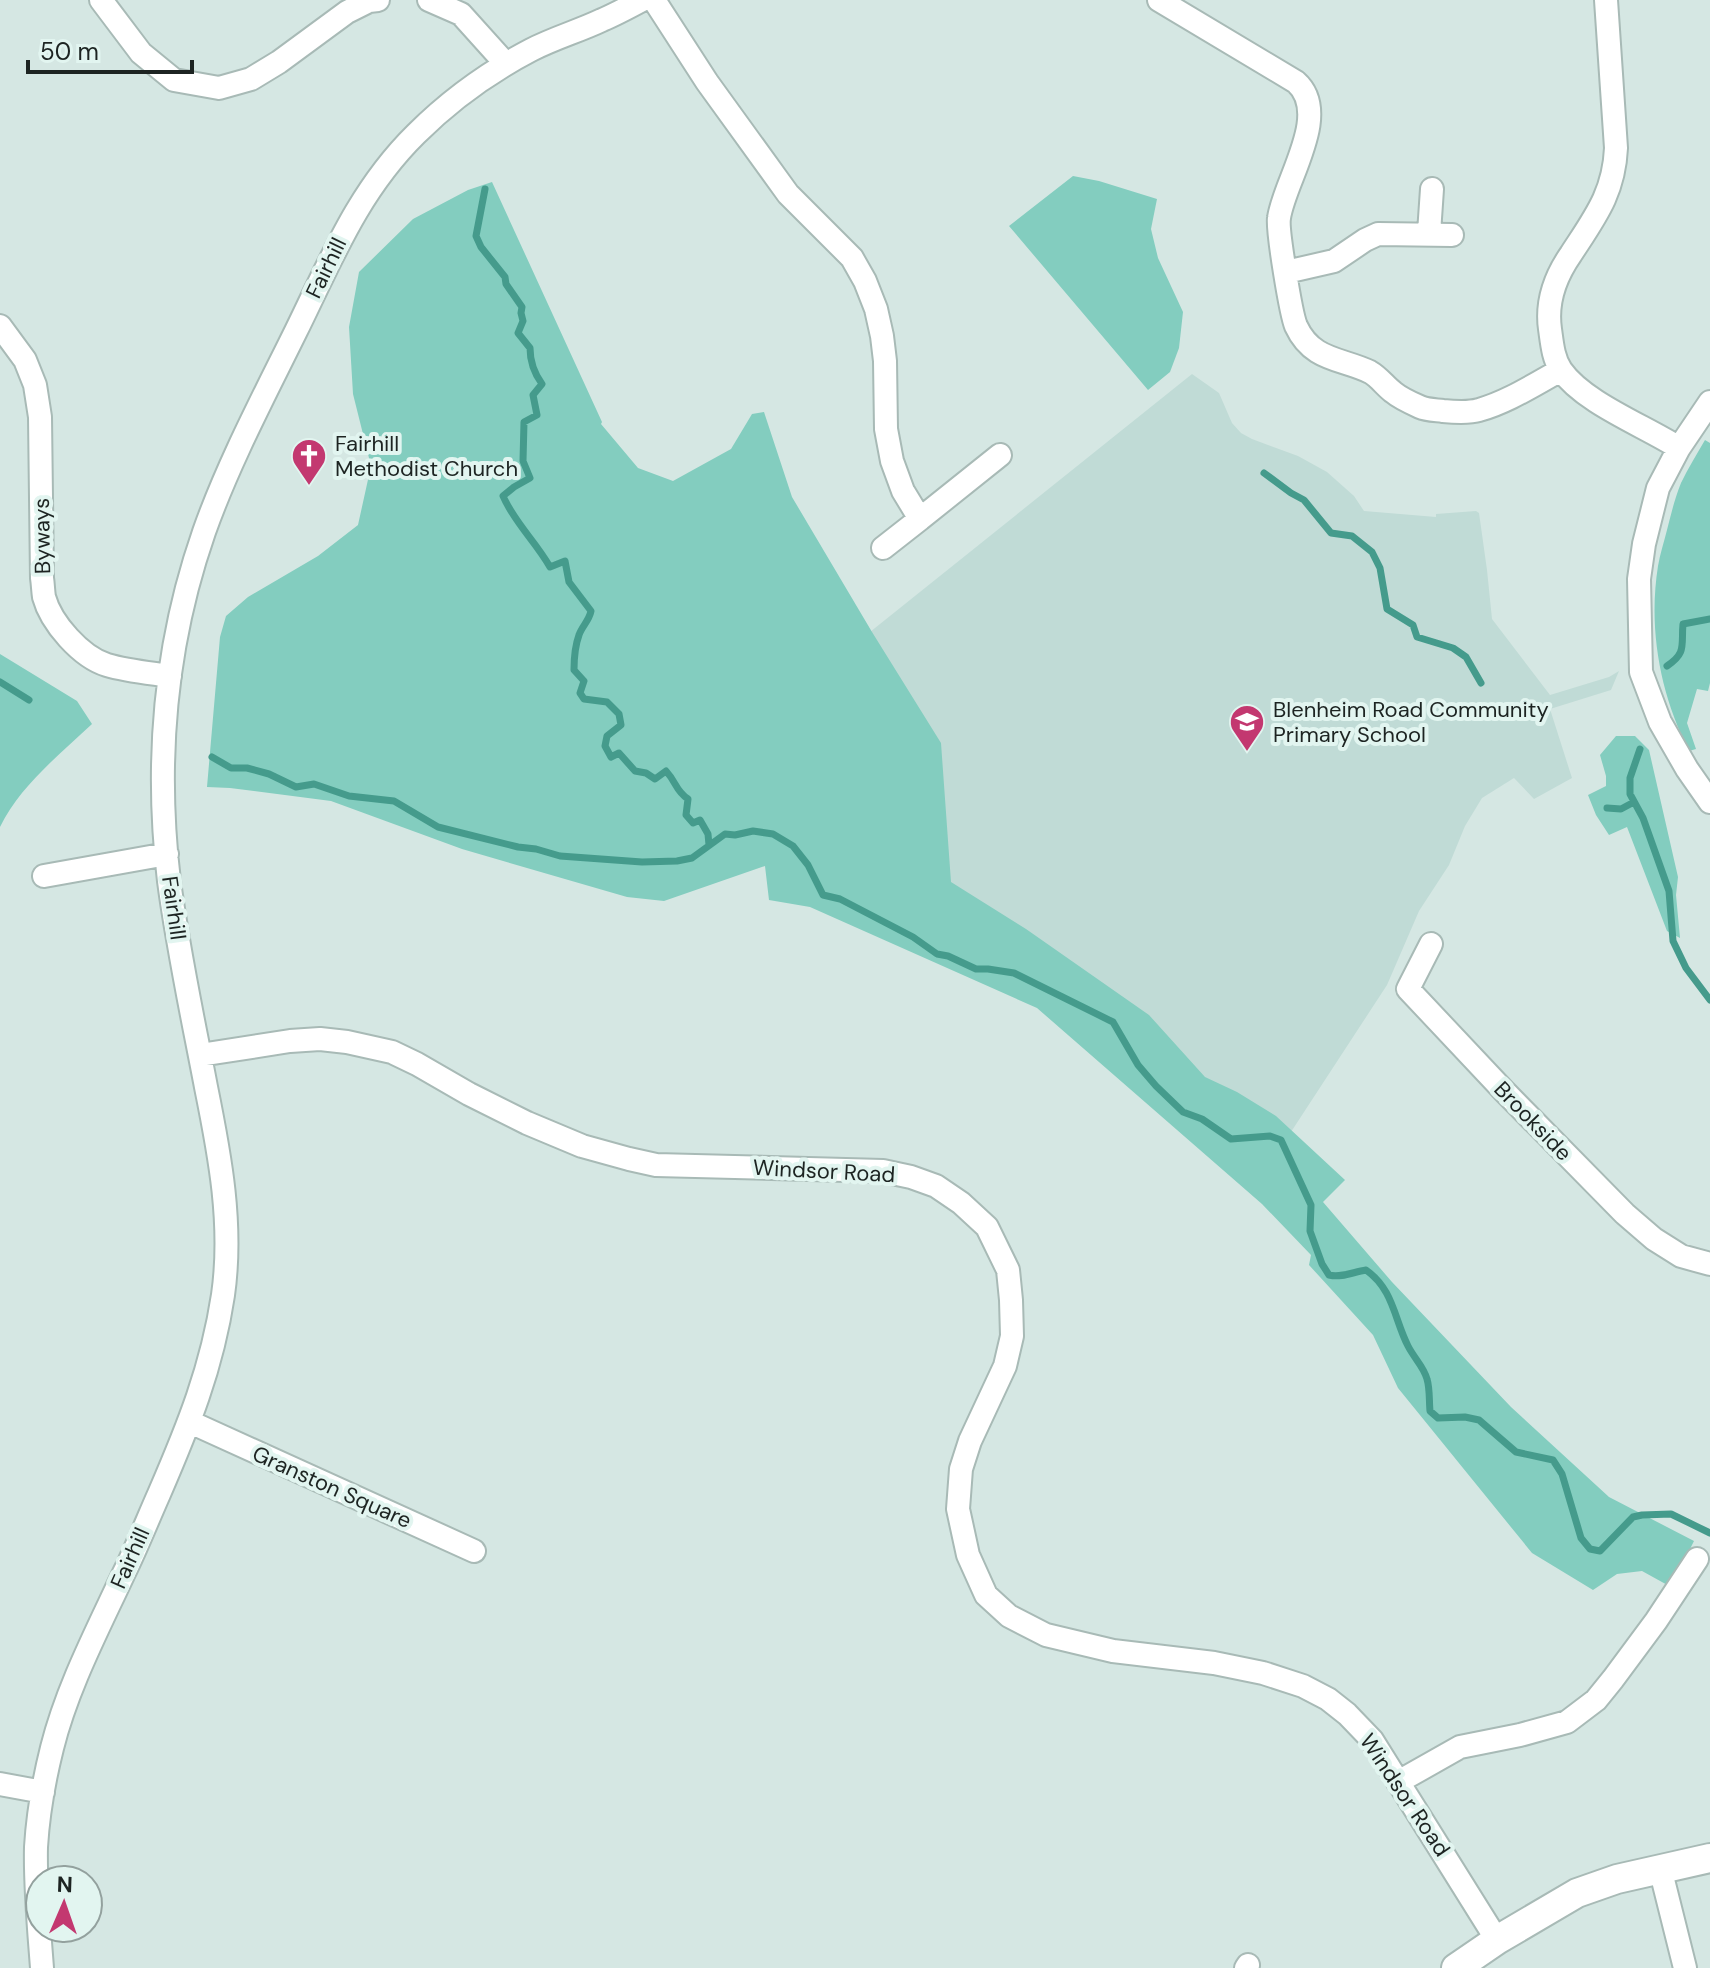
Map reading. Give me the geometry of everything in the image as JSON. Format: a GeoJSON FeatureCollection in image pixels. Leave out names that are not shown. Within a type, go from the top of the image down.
{"type":"FeatureCollection","features":[{"type":"Feature","properties":{"kind":"street"},"geometry":{"type":"LineString","coordinates":[[101,0],[141,53],[174,80],[219,88],[251,79],[347,12],[378,0]]}},
{"type":"Feature","properties":{"kind":"street"},"geometry":{"type":"LineString","coordinates":[[429,0],[461,14],[506,64]]}},
{"type":"Feature","properties":{"kind":"street","name":"Fairhill"},"geometry":{"type":"LineString","coordinates":[[42,1968],[36,1846],[52,1749],[64,1709],[98,1627],[190,1422],[206,1378],[224,1291],[228,1243],[219,1152],[169,880],[163,785],[170,676],[188,580],[206,525],[260,402],[355,211],[399,151],[472,86],[506,64],[642,0]]}},
{"type":"Feature","properties":{"kind":"street"},"geometry":{"type":"LineString","coordinates":[[654,0],[707,82],[788,194],[852,258],[865,281],[882,336],[886,429],[892,461],[903,491],[920,519]]}},
{"type":"Feature","properties":{"kind":"street"},"geometry":{"type":"LineString","coordinates":[[1159,0],[1296,82],[1306,96],[1309,105],[1307,133],[1300,162],[1284,194],[1278,222],[1295,325],[1309,345],[1326,358],[1372,373],[1395,394],[1423,408],[1452,412],[1477,411],[1508,399],[1561,370]]}},
{"type":"Feature","properties":{"kind":"street"},"geometry":{"type":"LineString","coordinates":[[1606,0],[1615,169],[1609,191],[1560,269],[1551,292],[1549,318],[1553,351],[1561,370],[1582,390],[1679,448]]}},
{"type":"Feature","properties":{"kind":"street"},"geometry":{"type":"LineString","coordinates":[[1429,233],[1432,189]]}},
{"type":"Feature","properties":{"kind":"street"},"geometry":{"type":"LineString","coordinates":[[1286,272],[1334,261],[1378,234],[1452,235]]}},
{"type":"Feature","properties":{"kind":"street","name":"Byways"},"geometry":{"type":"LineString","coordinates":[[0,326],[25,360],[35,385],[40,417],[42,578],[52,617],[82,651],[105,665],[170,676]]}},
{"type":"Feature","properties":{"kind":"street"},"geometry":{"type":"LineString","coordinates":[[1710,402],[1679,448],[1658,488],[1639,579],[1641,672],[1660,722],[1710,802]]}},
{"type":"Feature","properties":{"kind":"street"},"geometry":{"type":"LineString","coordinates":[[883,548],[1000,455]]}},
{"type":"Feature","properties":{"kind":"street"},"geometry":{"type":"LineString","coordinates":[[44,876],[167,854]]}},
{"type":"Feature","properties":{"kind":"street","name":"Brookside"},"geometry":{"type":"LineString","coordinates":[[1431,944],[1408,989],[1625,1214],[1654,1239],[1681,1256],[1710,1264]]}},
{"type":"Feature","properties":{"kind":"street","name":"Windsor Road"},"geometry":{"type":"LineString","coordinates":[[200,1055],[290,1041],[320,1039],[347,1042],[392,1052],[527,1123],[582,1146],[629,1159],[656,1165],[883,1171],[911,1177],[941,1189],[987,1227],[1008,1270],[1012,1336],[1005,1366],[970,1441],[961,1469],[958,1509],[968,1555],[986,1595],[1009,1616],[1046,1635],[1113,1651],[1214,1663],[1263,1673],[1303,1686],[1328,1699],[1372,1740],[1497,1940]]}},
{"type":"Feature","properties":{"kind":"street","name":"Granston Square"},"geometry":{"type":"LineString","coordinates":[[190,1422],[474,1551]]}},
{"type":"Feature","properties":{"kind":"street"},"geometry":{"type":"LineString","coordinates":[[1398,1782],[1460,1747],[1567,1722],[1596,1700],[1613,1679],[1697,1559]]}},
{"type":"Feature","properties":{"kind":"street"},"geometry":{"type":"LineString","coordinates":[[0,1784],[43,1792]]}},
{"type":"Feature","properties":{"kind":"street"},"geometry":{"type":"LineString","coordinates":[[1456,1968],[1577,1893],[1617,1879],[1710,1858]]}},
{"type":"Feature","properties":{"kind":"street"},"geometry":{"type":"LineString","coordinates":[[1660,1868],[1685,1968]]}},
{"type":"Feature","properties":{"kind":"shaded area","name":"Blenheim Road Community Primary School"},"geometry":{"type":"Polygon","coordinates":[[[1192,374],[1219,393],[1232,423],[1241,433],[1298,456],[1327,472],[1354,496],[1364,511],[1436,517],[1436,514],[1479,513],[1492,619],[1550,695],[1619,671],[1611,690],[1550,709],[1572,778],[1534,799],[1514,778],[1482,798],[1465,826],[1449,865],[1419,911],[1387,985],[1289,1135],[1157,1080],[965,964],[870,632],[1192,374]]]}},
{"type":"Feature","properties":{"kind":"green space"},"geometry":{"type":"Polygon","coordinates":[[[1073,176],[1157,199],[1151,229],[1158,258],[1183,312],[1179,348],[1170,372],[1148,390],[1009,226],[1073,176]]]}},
{"type":"Feature","properties":{"kind":"green space"},"geometry":{"type":"Polygon","coordinates":[[[492,182],[601,424],[638,468],[673,481],[731,449],[752,414],[764,412],[792,497],[941,743],[951,882],[1026,929],[1149,1015],[1205,1077],[1276,1116],[1345,1180],[1323,1202],[1392,1282],[1511,1407],[1609,1497],[1694,1541],[1671,1587],[1642,1571],[1617,1574],[1593,1590],[1532,1553],[1398,1388],[1373,1335],[1309,1265],[1311,1255],[1262,1204],[1037,1008],[810,907],[769,900],[765,866],[664,901],[627,897],[462,849],[331,801],[207,787],[220,637],[226,616],[248,597],[318,556],[358,525],[371,466],[353,394],[349,327],[359,272],[413,219],[468,190],[492,182]]]}},
{"type":"Feature","properties":{"kind":"green space"},"geometry":{"type":"Polygon","coordinates":[[[1705,440],[1710,443],[1710,683],[1708,691],[1697,689],[1687,723],[1696,749],[1689,751],[1671,707],[1659,661],[1655,590],[1660,557],[1677,494],[1705,440]]]}},
{"type":"Feature","properties":{"kind":"green space"},"geometry":{"type":"Polygon","coordinates":[[[0,654],[77,701],[92,724],[29,785],[0,827],[0,654]]]}},
{"type":"Feature","properties":{"kind":"green space"},"geometry":{"type":"Polygon","coordinates":[[[1616,736],[1635,736],[1649,750],[1678,877],[1676,895],[1680,938],[1667,931],[1627,827],[1609,835],[1588,795],[1606,786],[1600,755],[1616,736]]]}},
{"type":"Feature","properties":{"kind":"waterway"},"geometry":{"type":"LineString","coordinates":[[485,189],[476,236],[522,307],[523,321],[518,333],[530,348],[533,367],[542,384],[533,395],[537,415],[524,422],[523,461],[530,478],[503,496],[550,567],[565,561],[569,582],[591,611],[580,632],[574,670],[584,681],[580,693],[584,699],[607,702],[619,714],[621,725],[607,736],[605,746],[611,757],[619,753],[635,771],[655,779],[666,771],[688,799],[686,815],[693,823],[700,820],[708,834],[709,845]]}},
{"type":"Feature","properties":{"kind":"waterway"},"geometry":{"type":"LineString","coordinates":[[1264,473],[1304,500],[1331,533],[1352,536],[1372,552],[1380,568],[1387,609],[1413,625],[1417,637],[1453,648],[1466,657],[1481,683]]}},
{"type":"Feature","properties":{"kind":"waterway"},"geometry":{"type":"LineString","coordinates":[[1667,666],[1680,653],[1683,624],[1710,619]]}},
{"type":"Feature","properties":{"kind":"waterway"},"geometry":{"type":"LineString","coordinates":[[0,682],[29,700]]}},
{"type":"Feature","properties":{"kind":"waterway"},"geometry":{"type":"LineString","coordinates":[[1640,749],[1630,778],[1630,794],[1643,818],[1669,891],[1673,941],[1686,968],[1710,1000]]}},
{"type":"Feature","properties":{"kind":"waterway"},"geometry":{"type":"LineString","coordinates":[[212,757],[231,768],[247,768],[269,774],[296,787],[314,784],[349,796],[394,801],[438,827],[560,856],[642,862],[677,861],[692,858],[725,834],[753,831],[773,834],[793,846],[808,865],[823,895],[840,899],[913,937],[937,954],[976,969],[1014,973],[1113,1022],[1138,1065],[1183,1112],[1202,1119],[1231,1139],[1270,1136],[1281,1140],[1311,1205],[1310,1231],[1322,1264],[1329,1275],[1334,1276],[1366,1270],[1382,1287],[1403,1336],[1426,1375],[1430,1411],[1438,1418],[1479,1420],[1516,1452],[1553,1460],[1562,1474],[1581,1538],[1590,1549],[1600,1551],[1633,1517],[1642,1515],[1671,1514],[1710,1533]]}},
{"type":"Feature","properties":{"kind":"waterway"},"geometry":{"type":"LineString","coordinates":[[1607,808],[1621,809],[1634,802]]}},
{"type":"Feature","properties":{"kind":"place","name":"Fairhill Methodist Church"},"geometry":{"type":"Point","coordinates":[309,487]}},
{"type":"Feature","properties":{"kind":"place","name":"Blenheim Road Community Primary School"},"geometry":{"type":"Point","coordinates":[1247,753]}}]}
